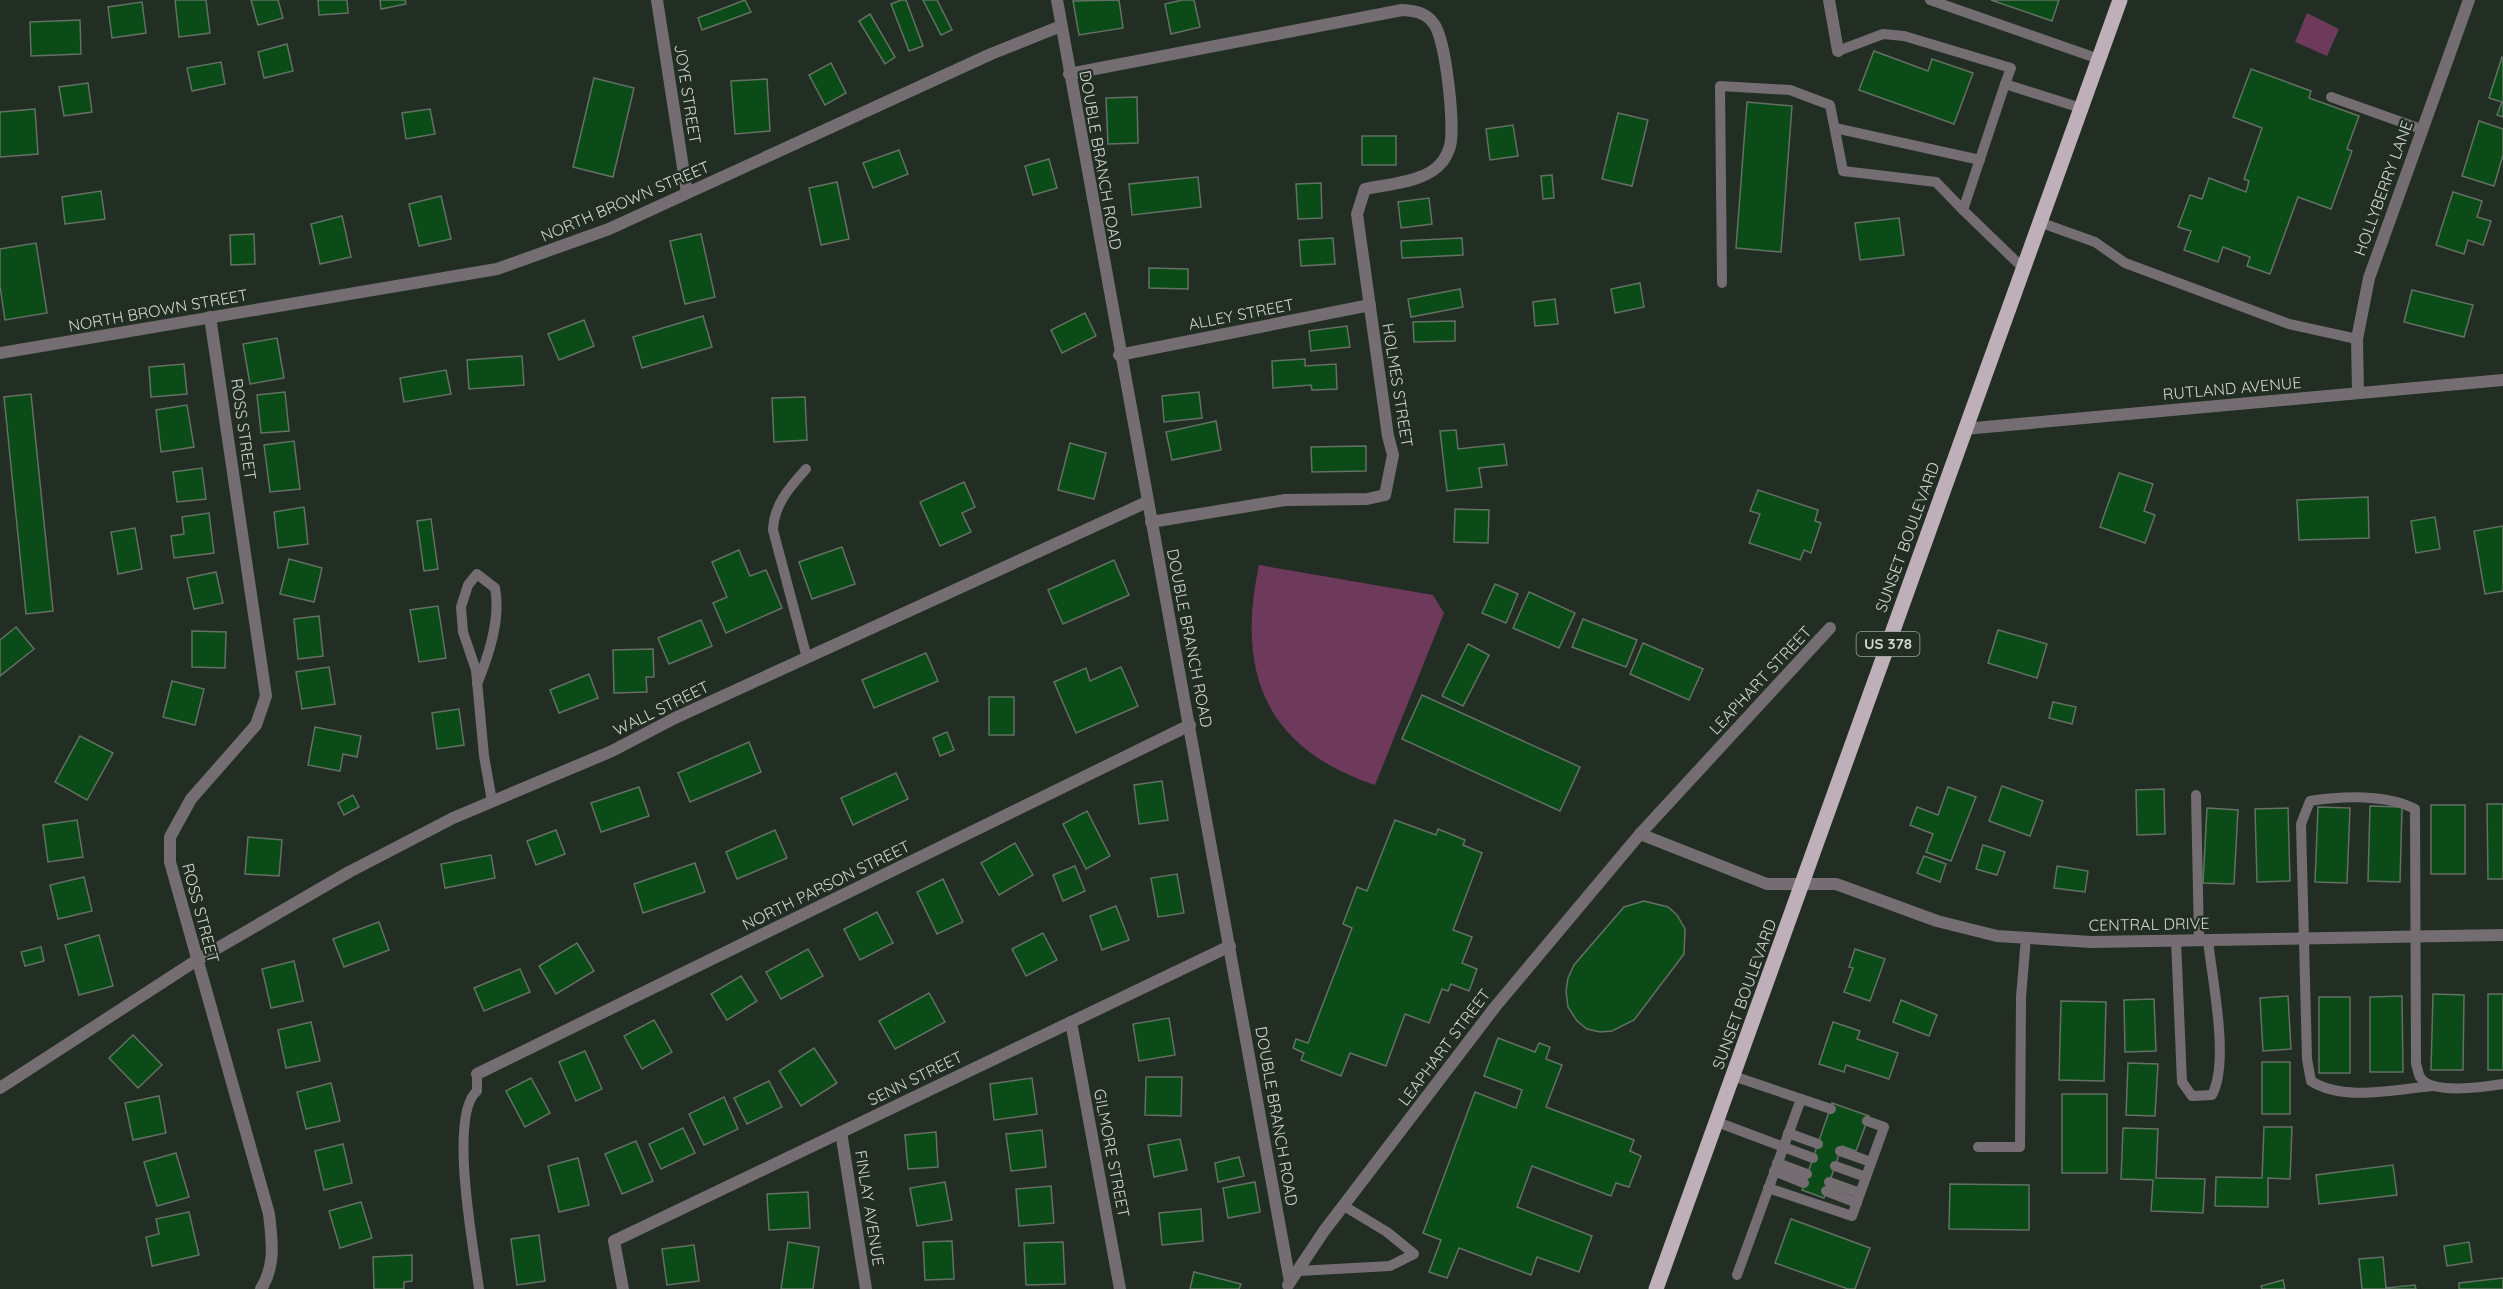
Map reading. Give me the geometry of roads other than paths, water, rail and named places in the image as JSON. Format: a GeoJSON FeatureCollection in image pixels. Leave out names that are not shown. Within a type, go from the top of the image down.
{"type":"FeatureCollection","features":[{"type":"Feature","properties":{"kind":"main road","name":"SUNSET BOULEVARD"},"geometry":{"type":"LineString","coordinates":[[1656,1289],[2120,0]]}},
{"type":"Feature","properties":{"kind":"street","name":"JOYE STREET"},"geometry":{"type":"LineString","coordinates":[[657,0],[687,193]]}},
{"type":"Feature","properties":{"kind":"street","name":"DOUBLE BRANCH ROAD"},"geometry":{"type":"LineString","coordinates":[[1056,0],[1119,355],[1230,946],[1288,1285]]}},
{"type":"Feature","properties":{"kind":"street"},"geometry":{"type":"LineString","coordinates":[[1829,0],[1838,51]]}},
{"type":"Feature","properties":{"kind":"street","name":"HOLLYBERRY LANE"},"geometry":{"type":"LineString","coordinates":[[2358,392],[2357,339],[2368,278],[2469,0]]}},
{"type":"Feature","properties":{"kind":"street","name":"HOLMES STREET"},"geometry":{"type":"LineString","coordinates":[[1069,74],[1402,10],[1420,12],[1435,24],[1443,47],[1451,115],[1450,146],[1442,163],[1428,174],[1365,189],[1357,214],[1388,435],[1393,455],[1385,495],[1367,499],[1286,501],[1151,522]]}},
{"type":"Feature","properties":{"kind":"street","name":"NORTH BROWN STREET"},"geometry":{"type":"LineString","coordinates":[[0,354],[497,269],[609,230],[991,54],[1060,26]]}},
{"type":"Feature","properties":{"kind":"street","name":"ALLEY STREET"},"geometry":{"type":"LineString","coordinates":[[1119,355],[1370,306]]}},
{"type":"Feature","properties":{"kind":"street","name":"ROSS STREET"},"geometry":{"type":"LineString","coordinates":[[210,317],[266,696],[256,725],[191,799],[170,837],[170,862],[269,1214],[273,1251],[270,1270],[261,1289]]}},
{"type":"Feature","properties":{"kind":"street","name":"RUTLAND AVENUE"},"geometry":{"type":"LineString","coordinates":[[1964,429],[2503,380]]}},
{"type":"Feature","properties":{"kind":"street","name":"WALL STREET"},"geometry":{"type":"LineString","coordinates":[[197,960],[349,872],[453,818],[612,751],[675,718],[1147,502]]}},
{"type":"Feature","properties":{"kind":"street","name":"LEAPHART STREET"},"geometry":{"type":"LineString","coordinates":[[1288,1285],[1324,1231],[1495,1007],[1640,834],[1830,628]]}},
{"type":"Feature","properties":{"kind":"street","name":"NORTH PARSON STREET"},"geometry":{"type":"LineString","coordinates":[[477,1074],[1190,725]]}},
{"type":"Feature","properties":{"kind":"street"},"geometry":{"type":"LineString","coordinates":[[1640,834],[1767,884],[1804,882]]}},
{"type":"Feature","properties":{"kind":"street","name":"CENTRAL DRIVE"},"geometry":{"type":"LineString","coordinates":[[1804,882],[1836,884],[1937,921],[1997,936],[2091,942],[2503,935]]}},
{"type":"Feature","properties":{"kind":"street","name":"SENN STREET"},"geometry":{"type":"LineString","coordinates":[[623,1289],[614,1241],[1230,946]]}},
{"type":"Feature","properties":{"kind":"street"},"geometry":{"type":"LineString","coordinates":[[0,1088],[197,960]]}},
{"type":"Feature","properties":{"kind":"street","name":"GILMORE STREET"},"geometry":{"type":"LineString","coordinates":[[1071,1022],[1120,1289]]}},
{"type":"Feature","properties":{"kind":"street","name":"FINLAY AVENUE"},"geometry":{"type":"LineString","coordinates":[[841,1132],[866,1289]]}},
{"type":"Feature","properties":{"kind":"lane"},"geometry":{"type":"LineString","coordinates":[[1930,0],[2099,59]]}},
{"type":"Feature","properties":{"kind":"lane"},"geometry":{"type":"LineString","coordinates":[[1838,51],[1883,34],[1904,36],[2011,68],[1963,210]]}},
{"type":"Feature","properties":{"kind":"lane"},"geometry":{"type":"LineString","coordinates":[[2005,84],[2081,108]]}},
{"type":"Feature","properties":{"kind":"lane"},"geometry":{"type":"LineString","coordinates":[[1722,283],[1720,86],[1790,90],[1830,105],[1843,171],[1936,182],[2023,268]]}},
{"type":"Feature","properties":{"kind":"lane"},"geometry":{"type":"LineString","coordinates":[[2331,97],[2421,129]]}},
{"type":"Feature","properties":{"kind":"lane"},"geometry":{"type":"LineString","coordinates":[[1835,128],[1980,160]]}},
{"type":"Feature","properties":{"kind":"lane"},"geometry":{"type":"LineString","coordinates":[[2040,222],[2095,242],[2125,263],[2289,324],[2357,339]]}},
{"type":"Feature","properties":{"kind":"lane"},"geometry":{"type":"LineString","coordinates":[[806,469],[780,502],[775,513],[774,530],[807,658]]}},
{"type":"Feature","properties":{"kind":"lane"},"geometry":{"type":"LineString","coordinates":[[477,684],[485,665],[498,605],[495,588],[477,574],[468,585],[461,607],[463,632],[476,670],[477,684],[484,756],[492,801]]}},
{"type":"Feature","properties":{"kind":"lane"},"geometry":{"type":"LineString","coordinates":[[2176,940],[2182,1082],[2192,1095],[2212,1095],[2219,1082],[2220,1053],[2204,940],[2196,795]]}},
{"type":"Feature","properties":{"kind":"lane"},"geometry":{"type":"LineString","coordinates":[[2433,1086],[2421,1078],[2416,1063],[2415,809],[2403,803],[2386,800],[2325,799],[2310,801],[2301,824],[2307,1059],[2311,1081],[2323,1089],[2353,1092],[2433,1086],[2478,1088],[2503,1084]]}},
{"type":"Feature","properties":{"kind":"lane"},"geometry":{"type":"LineString","coordinates":[[1978,1147],[2020,1147],[2020,997],[2026,938]]}},
{"type":"Feature","properties":{"kind":"lane"},"geometry":{"type":"LineString","coordinates":[[477,1074],[477,1091],[470,1097],[464,1117],[462,1141],[479,1289]]}},
{"type":"Feature","properties":{"kind":"lane"},"geometry":{"type":"LineString","coordinates":[[1733,1076],[1831,1109]]}},
{"type":"Feature","properties":{"kind":"lane"},"geometry":{"type":"LineString","coordinates":[[1737,1275],[1801,1099]]}},
{"type":"Feature","properties":{"kind":"lane"},"geometry":{"type":"LineString","coordinates":[[1768,1188],[1852,1216],[1884,1127],[1867,1121]]}},
{"type":"Feature","properties":{"kind":"lane"},"geometry":{"type":"LineString","coordinates":[[1717,1122],[1813,1158]]}},
{"type":"Feature","properties":{"kind":"lane"},"geometry":{"type":"LineString","coordinates":[[1788,1133],[1818,1144]]}},
{"type":"Feature","properties":{"kind":"lane"},"geometry":{"type":"LineString","coordinates":[[1840,1151],[1871,1162]]}},
{"type":"Feature","properties":{"kind":"lane"},"geometry":{"type":"LineString","coordinates":[[1835,1166],[1866,1177]]}},
{"type":"Feature","properties":{"kind":"lane"},"geometry":{"type":"LineString","coordinates":[[1775,1167],[1806,1178]]}},
{"type":"Feature","properties":{"kind":"lane"},"geometry":{"type":"LineString","coordinates":[[1828,1187],[1858,1198]]}},
{"type":"Feature","properties":{"kind":"lane"},"geometry":{"type":"LineString","coordinates":[[1299,1271],[1390,1266],[1413,1254],[1387,1232],[1344,1206]]}}]}
